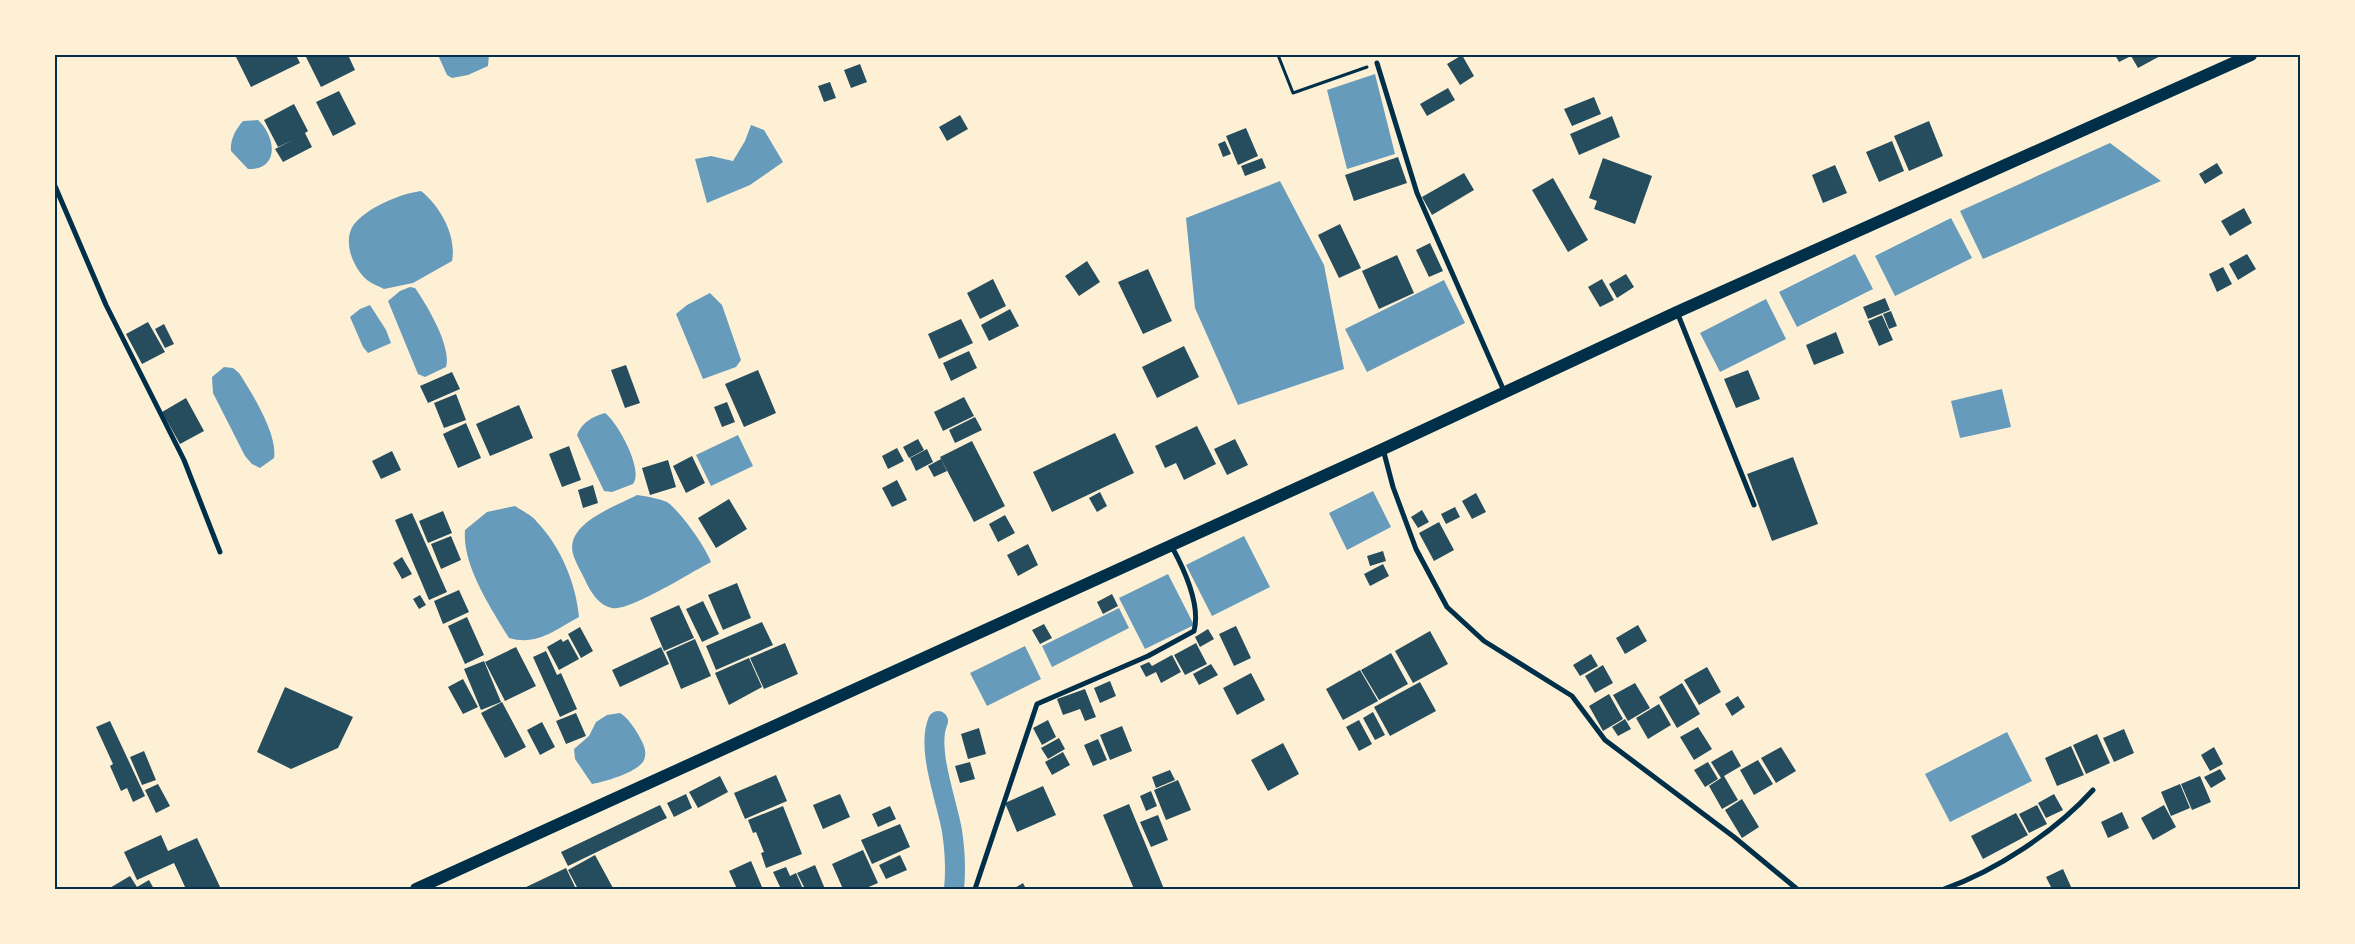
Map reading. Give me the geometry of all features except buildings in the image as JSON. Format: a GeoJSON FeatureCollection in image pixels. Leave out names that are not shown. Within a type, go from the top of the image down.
{"type":"FeatureCollection","features":[{"type":"Feature","properties":{"kind":"main road"},"geometry":{"type":"LineString","coordinates":[[416,889],[1170,544],[1383,449],[1677,312],[2251,55]]}},
{"type":"Feature","properties":{"kind":"street"},"geometry":{"type":"LineString","coordinates":[[1377,63],[1417,193],[1505,391]]}},
{"type":"Feature","properties":{"kind":"street"},"geometry":{"type":"LineString","coordinates":[[55,186],[106,306],[184,460],[220,552]]}},
{"type":"Feature","properties":{"kind":"street"},"geometry":{"type":"LineString","coordinates":[[1677,312],[1754,505]]}},
{"type":"Feature","properties":{"kind":"street"},"geometry":{"type":"LineString","coordinates":[[1383,449],[1393,487],[1416,549],[1447,608],[1484,641],[1572,696],[1605,740],[1734,837],[1797,889]]}},
{"type":"Feature","properties":{"kind":"street"},"geometry":{"type":"LineString","coordinates":[[975,889],[1037,704],[1148,656],[1194,631],[1195,617],[1188,577],[1170,544]]}},
{"type":"Feature","properties":{"kind":"street"},"geometry":{"type":"LineString","coordinates":[[1944,889],[2005,859],[2038,839],[2073,812],[2093,790]]}},
{"type":"Feature","properties":{"kind":"path"},"geometry":{"type":"LineString","coordinates":[[1278,55],[1293,93],[1377,63]]}},
{"type":"Feature","properties":{"kind":"water"},"geometry":{"type":"Polygon","coordinates":[[[438,55],[489,55],[488,66],[468,75],[452,78],[447,75],[438,55]]]}},
{"type":"Feature","properties":{"kind":"water"},"geometry":{"type":"Polygon","coordinates":[[[1375,74],[1395,154],[1347,169],[1327,90],[1375,74]]]}},
{"type":"Feature","properties":{"kind":"water"},"geometry":{"type":"Polygon","coordinates":[[[258,120],[268,134],[272,150],[266,164],[259,168],[248,169],[231,151],[231,142],[243,121],[258,120]]]}},
{"type":"Feature","properties":{"kind":"water"},"geometry":{"type":"Polygon","coordinates":[[[751,125],[764,130],[783,162],[750,185],[707,203],[695,159],[711,156],[733,161],[745,141],[751,125]]]}},
{"type":"Feature","properties":{"kind":"water"},"geometry":{"type":"Polygon","coordinates":[[[2110,143],[2161,181],[1983,259],[1960,211],[2110,143]]]}},
{"type":"Feature","properties":{"kind":"water"},"geometry":{"type":"Polygon","coordinates":[[[1280,181],[1324,265],[1344,369],[1238,405],[1195,308],[1186,218],[1280,181]]]}},
{"type":"Feature","properties":{"kind":"water"},"geometry":{"type":"Polygon","coordinates":[[[421,191],[435,205],[446,222],[452,242],[452,261],[413,283],[384,289],[367,280],[357,268],[350,252],[349,236],[356,222],[378,206],[395,198],[421,191]]]}},
{"type":"Feature","properties":{"kind":"water"},"geometry":{"type":"Polygon","coordinates":[[[1951,218],[1972,258],[1895,296],[1875,256],[1951,218]]]}},
{"type":"Feature","properties":{"kind":"water"},"geometry":{"type":"Polygon","coordinates":[[[1855,254],[1873,289],[1797,327],[1779,292],[1855,254]]]}},
{"type":"Feature","properties":{"kind":"water"},"geometry":{"type":"Polygon","coordinates":[[[1444,280],[1465,323],[1367,372],[1345,329],[1444,280]]]}},
{"type":"Feature","properties":{"kind":"water"},"geometry":{"type":"Polygon","coordinates":[[[410,287],[415,288],[437,326],[447,359],[446,367],[425,377],[418,374],[388,301],[400,291],[410,287]]]}},
{"type":"Feature","properties":{"kind":"water"},"geometry":{"type":"Polygon","coordinates":[[[710,293],[722,305],[741,360],[736,367],[703,379],[676,314],[687,305],[710,293]]]}},
{"type":"Feature","properties":{"kind":"water"},"geometry":{"type":"Polygon","coordinates":[[[1766,299],[1786,339],[1720,372],[1700,333],[1766,299]]]}},
{"type":"Feature","properties":{"kind":"water"},"geometry":{"type":"Polygon","coordinates":[[[370,305],[386,330],[391,343],[368,353],[363,347],[350,317],[360,309],[370,305]]]}},
{"type":"Feature","properties":{"kind":"water"},"geometry":{"type":"Polygon","coordinates":[[[224,367],[233,368],[239,373],[268,426],[272,438],[274,458],[260,468],[252,464],[245,456],[213,393],[212,377],[224,367]]]}},
{"type":"Feature","properties":{"kind":"water"},"geometry":{"type":"Polygon","coordinates":[[[2002,389],[2011,427],[1960,438],[1951,401],[2002,389]]]}},
{"type":"Feature","properties":{"kind":"water"},"geometry":{"type":"Polygon","coordinates":[[[605,413],[616,426],[628,447],[635,468],[633,484],[612,492],[604,491],[577,435],[588,421],[605,413]]]}},
{"type":"Feature","properties":{"kind":"water"},"geometry":{"type":"Polygon","coordinates":[[[738,435],[753,466],[711,486],[696,455],[738,435]]]}},
{"type":"Feature","properties":{"kind":"water"},"geometry":{"type":"Polygon","coordinates":[[[1373,491],[1391,527],[1347,550],[1329,513],[1373,491]]]}},
{"type":"Feature","properties":{"kind":"water"},"geometry":{"type":"Polygon","coordinates":[[[637,495],[667,502],[692,529],[711,562],[646,598],[620,608],[612,608],[600,602],[590,590],[574,558],[573,543],[577,533],[594,517],[637,495]]]}},
{"type":"Feature","properties":{"kind":"water"},"geometry":{"type":"Polygon","coordinates":[[[515,506],[535,520],[546,532],[560,554],[575,592],[579,617],[546,635],[528,640],[509,638],[479,586],[465,543],[465,530],[487,512],[515,506]]]}},
{"type":"Feature","properties":{"kind":"water"},"geometry":{"type":"Polygon","coordinates":[[[1244,536],[1270,587],[1212,616],[1186,565],[1244,536]]]}},
{"type":"Feature","properties":{"kind":"water"},"geometry":{"type":"Polygon","coordinates":[[[1168,574],[1194,625],[1145,649],[1119,598],[1168,574]]]}},
{"type":"Feature","properties":{"kind":"water"},"geometry":{"type":"Polygon","coordinates":[[[1119,608],[1129,628],[1052,667],[1042,646],[1119,608]]]}},
{"type":"Feature","properties":{"kind":"water"},"geometry":{"type":"Polygon","coordinates":[[[1025,646],[1041,679],[987,706],[970,673],[1025,646]]]}},
{"type":"Feature","properties":{"kind":"water"},"geometry":{"type":"Polygon","coordinates":[[[620,713],[630,722],[638,734],[645,749],[644,760],[629,772],[592,784],[575,759],[574,749],[589,736],[596,722],[607,715],[620,713]]]}},
{"type":"Feature","properties":{"kind":"water"},"geometry":{"type":"Polygon","coordinates":[[[2007,732],[2032,781],[1950,822],[1925,774],[2007,732]]]}},
{"type":"Feature","properties":{"kind":"waterway"},"geometry":{"type":"LineString","coordinates":[[938,721],[934,746],[953,838],[954,889]]}}]}
